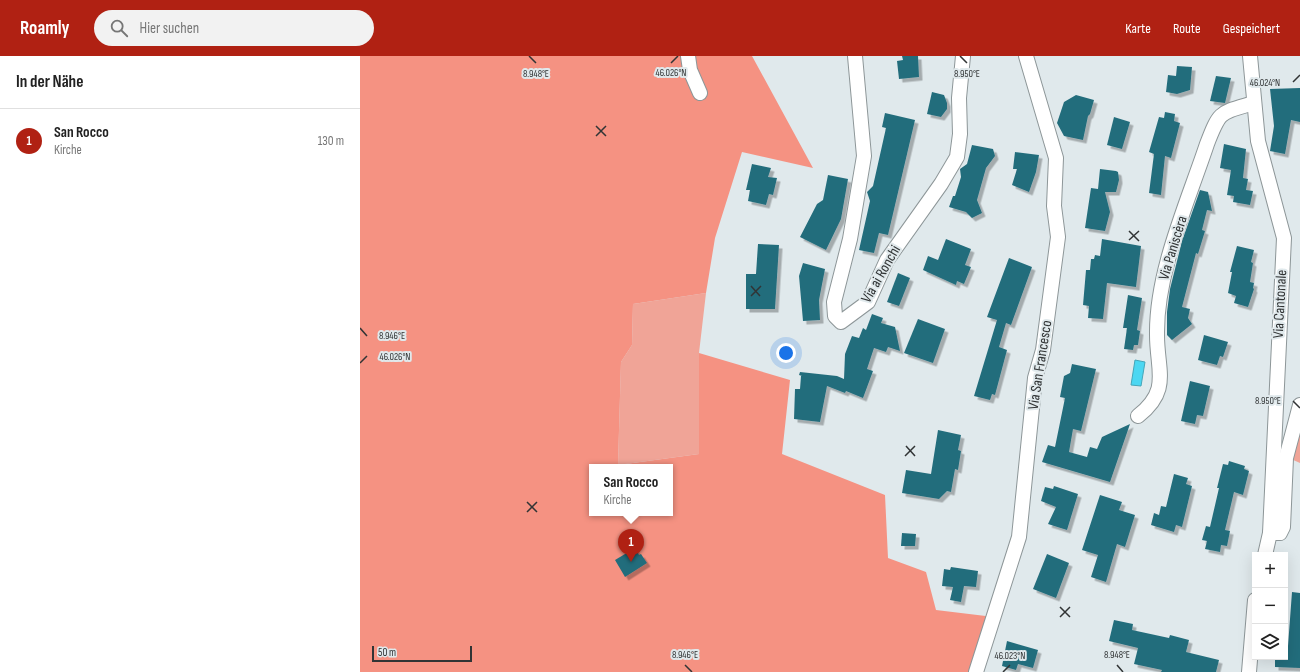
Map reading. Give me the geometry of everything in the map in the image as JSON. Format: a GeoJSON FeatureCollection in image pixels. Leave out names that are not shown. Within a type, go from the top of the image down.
{"type":"FeatureCollection","features":[{"type":"Feature","properties":{"kind":"street"},"geometry":{"type":"LineString","coordinates":[[688,56],[690,70],[700,93]]}},
{"type":"Feature","properties":{"kind":"street","name":"Via ai Ronchi"},"geometry":{"type":"LineString","coordinates":[[855,56],[864,156],[850,239],[834,302],[835,316],[841,322],[868,302],[887,260],[941,184],[958,157],[960,134],[958,98],[963,56]]}},
{"type":"Feature","properties":{"kind":"street","name":"Via San Francesco"},"geometry":{"type":"LineString","coordinates":[[976,672],[1019,537],[1035,378],[1043,350],[1058,237],[1054,206],[1056,158],[1026,56]]}},
{"type":"Feature","properties":{"kind":"street","name":"Via Cantonale"},"geometry":{"type":"LineString","coordinates":[[1250,56],[1258,141],[1284,238],[1270,533],[1266,552]]}},
{"type":"Feature","properties":{"kind":"street","name":"Via Paniscèra"},"geometry":{"type":"LineString","coordinates":[[1138,416],[1150,406],[1156,397],[1159,386],[1160,367],[1156,335],[1162,278],[1214,124],[1223,112],[1254,103]]}},
{"type":"Feature","properties":{"kind":"street"},"geometry":{"type":"LineString","coordinates":[[1270,533],[1280,533],[1283,527],[1286,458],[1300,405]]}},
{"type":"Feature","properties":{"kind":"street"},"geometry":{"type":"LineString","coordinates":[[1249,672],[1253,624]]}},
{"type":"Feature","properties":{"kind":"shaded area"},"geometry":{"type":"Polygon","coordinates":[[[360,56],[752,56],[813,168],[742,152],[715,238],[706,293],[633,304],[632,345],[621,362],[618,464],[589,464],[589,516],[673,516],[673,464],[625,464],[699,454],[699,353],[790,380],[782,454],[885,495],[888,558],[926,572],[936,610],[994,617],[976,672],[360,672],[360,56]]]}},
{"type":"Feature","properties":{"kind":"shaded area"},"geometry":{"type":"Polygon","coordinates":[[[706,293],[699,353],[699,454],[618,464],[621,362],[632,345],[633,304],[706,293]]]}},
{"type":"Feature","properties":{"kind":"shaded area"},"geometry":{"type":"Polygon","coordinates":[[[1300,420],[1300,463],[1291,459],[1300,420]]]}},
{"type":"Feature","properties":{"kind":"water"},"geometry":{"type":"Polygon","coordinates":[[[1135,360],[1145,362],[1141,386],[1131,385],[1135,360]]]}},
{"type":"Feature","properties":{"kind":"building"},"geometry":{"type":"Polygon","coordinates":[[[902,56],[918,56],[919,77],[899,79],[897,61],[903,60],[902,56]]]}},
{"type":"Feature","properties":{"kind":"building"},"geometry":{"type":"Polygon","coordinates":[[[1177,66],[1192,67],[1190,90],[1177,94],[1166,92],[1168,75],[1176,76],[1177,66]]]}},
{"type":"Feature","properties":{"kind":"building"},"geometry":{"type":"Polygon","coordinates":[[[1216,76],[1231,78],[1225,103],[1210,101],[1216,76]]]}},
{"type":"Feature","properties":{"kind":"building"},"geometry":{"type":"Polygon","coordinates":[[[1300,88],[1300,122],[1291,120],[1285,154],[1270,151],[1274,126],[1270,89],[1300,88]]]}},
{"type":"Feature","properties":{"kind":"building"},"geometry":{"type":"Polygon","coordinates":[[[932,92],[944,95],[947,103],[947,109],[941,117],[927,114],[932,92]]]}},
{"type":"Feature","properties":{"kind":"building"},"geometry":{"type":"Polygon","coordinates":[[[1076,95],[1094,100],[1088,116],[1083,140],[1064,136],[1057,123],[1064,102],[1076,95]]]}},
{"type":"Feature","properties":{"kind":"building"},"geometry":{"type":"Polygon","coordinates":[[[1165,112],[1175,114],[1174,121],[1180,123],[1171,158],[1165,156],[1161,195],[1149,193],[1154,154],[1149,152],[1159,117],[1164,118],[1165,112]]]}},
{"type":"Feature","properties":{"kind":"building"},"geometry":{"type":"Polygon","coordinates":[[[885,113],[915,120],[888,235],[879,233],[874,253],[859,250],[870,201],[867,192],[873,186],[886,128],[882,127],[885,113]]]}},
{"type":"Feature","properties":{"kind":"building"},"geometry":{"type":"Polygon","coordinates":[[[1114,117],[1130,122],[1122,149],[1107,145],[1114,117]]]}},
{"type":"Feature","properties":{"kind":"building"},"geometry":{"type":"Polygon","coordinates":[[[1224,144],[1246,149],[1243,178],[1248,179],[1246,190],[1253,191],[1250,205],[1233,202],[1234,196],[1227,195],[1231,170],[1220,168],[1224,144]]]}},
{"type":"Feature","properties":{"kind":"building"},"geometry":{"type":"Polygon","coordinates":[[[972,145],[993,149],[995,156],[986,168],[977,200],[982,213],[972,218],[966,212],[949,207],[953,196],[955,196],[961,177],[960,169],[967,164],[972,145]]]}},
{"type":"Feature","properties":{"kind":"building"},"geometry":{"type":"Polygon","coordinates":[[[1015,152],[1039,155],[1036,172],[1029,192],[1012,185],[1017,169],[1013,169],[1015,152]]]}},
{"type":"Feature","properties":{"kind":"building"},"geometry":{"type":"Polygon","coordinates":[[[752,164],[771,168],[768,177],[777,178],[773,195],[769,194],[766,205],[748,201],[750,190],[746,190],[752,164]]]}},
{"type":"Feature","properties":{"kind":"building"},"geometry":{"type":"Polygon","coordinates":[[[1100,169],[1118,172],[1119,180],[1116,192],[1105,192],[1110,212],[1105,231],[1085,228],[1091,188],[1098,189],[1100,169]]]}},
{"type":"Feature","properties":{"kind":"building"},"geometry":{"type":"Polygon","coordinates":[[[828,175],[848,179],[841,219],[826,250],[800,237],[817,204],[823,200],[828,175]]]}},
{"type":"Feature","properties":{"kind":"building"},"geometry":{"type":"Polygon","coordinates":[[[1200,190],[1208,192],[1212,211],[1207,210],[1202,230],[1205,231],[1198,254],[1196,253],[1182,307],[1190,309],[1188,318],[1192,324],[1172,340],[1167,335],[1167,312],[1170,289],[1182,241],[1200,190]]]}},
{"type":"Feature","properties":{"kind":"building"},"geometry":{"type":"Polygon","coordinates":[[[946,239],[971,249],[965,265],[971,267],[964,284],[957,281],[956,285],[923,270],[928,256],[938,260],[946,239]]]}},
{"type":"Feature","properties":{"kind":"building"},"geometry":{"type":"Polygon","coordinates":[[[1102,239],[1141,246],[1136,287],[1107,283],[1103,319],[1088,318],[1089,306],[1083,305],[1086,270],[1090,270],[1091,259],[1094,259],[1095,255],[1100,256],[1102,239]]]}},
{"type":"Feature","properties":{"kind":"building"},"geometry":{"type":"Polygon","coordinates":[[[758,244],[779,245],[775,309],[746,309],[746,274],[756,274],[758,244]]]}},
{"type":"Feature","properties":{"kind":"building"},"geometry":{"type":"Polygon","coordinates":[[[1237,246],[1254,250],[1251,262],[1253,263],[1250,282],[1254,283],[1254,289],[1248,307],[1234,303],[1236,296],[1228,293],[1232,272],[1230,272],[1237,246]]]}},
{"type":"Feature","properties":{"kind":"building"},"geometry":{"type":"Polygon","coordinates":[[[1009,258],[1032,267],[1011,325],[1006,323],[999,347],[1007,350],[995,395],[992,394],[990,400],[974,396],[997,320],[987,317],[1009,258]]]}},
{"type":"Feature","properties":{"kind":"building"},"geometry":{"type":"Polygon","coordinates":[[[803,263],[825,269],[819,300],[820,320],[803,321],[799,276],[803,263]]]}},
{"type":"Feature","properties":{"kind":"building"},"geometry":{"type":"Polygon","coordinates":[[[898,273],[910,278],[899,306],[887,302],[898,273]]]}},
{"type":"Feature","properties":{"kind":"building"},"geometry":{"type":"Polygon","coordinates":[[[1128,295],[1142,298],[1137,330],[1140,331],[1138,345],[1134,345],[1133,350],[1124,349],[1127,328],[1123,328],[1128,295]]]}},
{"type":"Feature","properties":{"kind":"building"},"geometry":{"type":"Polygon","coordinates":[[[872,314],[883,318],[881,323],[895,327],[900,351],[888,347],[886,352],[874,348],[867,369],[873,371],[863,398],[846,391],[845,393],[827,386],[820,422],[794,419],[795,389],[800,389],[802,376],[799,375],[800,372],[837,376],[844,379],[845,354],[852,336],[859,338],[863,328],[866,330],[872,314]]]}},
{"type":"Feature","properties":{"kind":"building"},"geometry":{"type":"Polygon","coordinates":[[[918,319],[945,329],[933,363],[904,353],[918,319]]]}},
{"type":"Feature","properties":{"kind":"building"},"geometry":{"type":"Polygon","coordinates":[[[1204,335],[1228,342],[1223,357],[1220,356],[1217,365],[1198,360],[1204,335]]]}},
{"type":"Feature","properties":{"kind":"building"},"geometry":{"type":"Polygon","coordinates":[[[1072,364],[1096,369],[1081,431],[1073,429],[1069,452],[1087,457],[1090,447],[1097,449],[1102,437],[1130,424],[1110,482],[1042,462],[1048,445],[1055,447],[1065,398],[1060,397],[1064,376],[1070,373],[1072,364]]]}},
{"type":"Feature","properties":{"kind":"building"},"geometry":{"type":"Polygon","coordinates":[[[1190,381],[1210,386],[1203,416],[1197,415],[1195,424],[1181,421],[1190,381]]]}},
{"type":"Feature","properties":{"kind":"building"},"geometry":{"type":"Polygon","coordinates":[[[938,430],[961,435],[958,450],[961,451],[958,470],[955,469],[951,492],[947,491],[939,499],[902,493],[906,470],[931,474],[938,430]]]}},
{"type":"Feature","properties":{"kind":"building"},"geometry":{"type":"Polygon","coordinates":[[[1229,461],[1245,466],[1244,469],[1249,471],[1243,495],[1234,492],[1225,530],[1230,531],[1227,546],[1221,545],[1220,552],[1205,549],[1207,541],[1202,540],[1206,526],[1210,527],[1223,464],[1228,465],[1229,461]]]}},
{"type":"Feature","properties":{"kind":"building"},"geometry":{"type":"Polygon","coordinates":[[[1174,474],[1188,478],[1186,484],[1192,486],[1182,527],[1176,525],[1174,532],[1151,525],[1154,513],[1159,515],[1161,506],[1166,507],[1174,474]]]}},
{"type":"Feature","properties":{"kind":"building"},"geometry":{"type":"Polygon","coordinates":[[[1054,486],[1078,494],[1067,530],[1048,524],[1056,507],[1041,501],[1045,487],[1053,489],[1054,486]]]}},
{"type":"Feature","properties":{"kind":"building"},"geometry":{"type":"Polygon","coordinates":[[[1100,495],[1122,502],[1119,510],[1135,515],[1125,547],[1117,544],[1106,582],[1091,577],[1098,555],[1082,550],[1100,495]]]}},
{"type":"Feature","properties":{"kind":"building"},"geometry":{"type":"Polygon","coordinates":[[[902,533],[916,534],[915,546],[901,546],[902,533]]]}},
{"type":"Feature","properties":{"kind":"building"},"geometry":{"type":"Polygon","coordinates":[[[635,548],[639,555],[641,554],[647,563],[625,577],[615,560],[635,548]]]}},
{"type":"Feature","properties":{"kind":"building"},"geometry":{"type":"Polygon","coordinates":[[[1047,554],[1069,563],[1056,598],[1033,589],[1047,554]]]}},
{"type":"Feature","properties":{"kind":"building"},"geometry":{"type":"Polygon","coordinates":[[[951,567],[978,571],[976,587],[964,586],[961,602],[950,600],[953,587],[942,586],[944,569],[950,570],[951,567]]]}},
{"type":"Feature","properties":{"kind":"building"},"geometry":{"type":"Polygon","coordinates":[[[1292,592],[1300,593],[1300,668],[1275,667],[1275,660],[1288,660],[1292,592]]]}},
{"type":"Feature","properties":{"kind":"building"},"geometry":{"type":"Polygon","coordinates":[[[1114,620],[1133,624],[1132,630],[1169,638],[1170,635],[1189,640],[1186,652],[1219,660],[1216,672],[1161,672],[1162,670],[1134,664],[1138,648],[1109,641],[1114,620]]]}},
{"type":"Feature","properties":{"kind":"building"},"geometry":{"type":"Polygon","coordinates":[[[1007,641],[1038,650],[1033,668],[1018,664],[1016,670],[1002,666],[1007,641]]]}},
{"type":"Feature","properties":{"kind":"place","name":"San Rocco"},"geometry":{"type":"Point","coordinates":[631,562]}}]}
